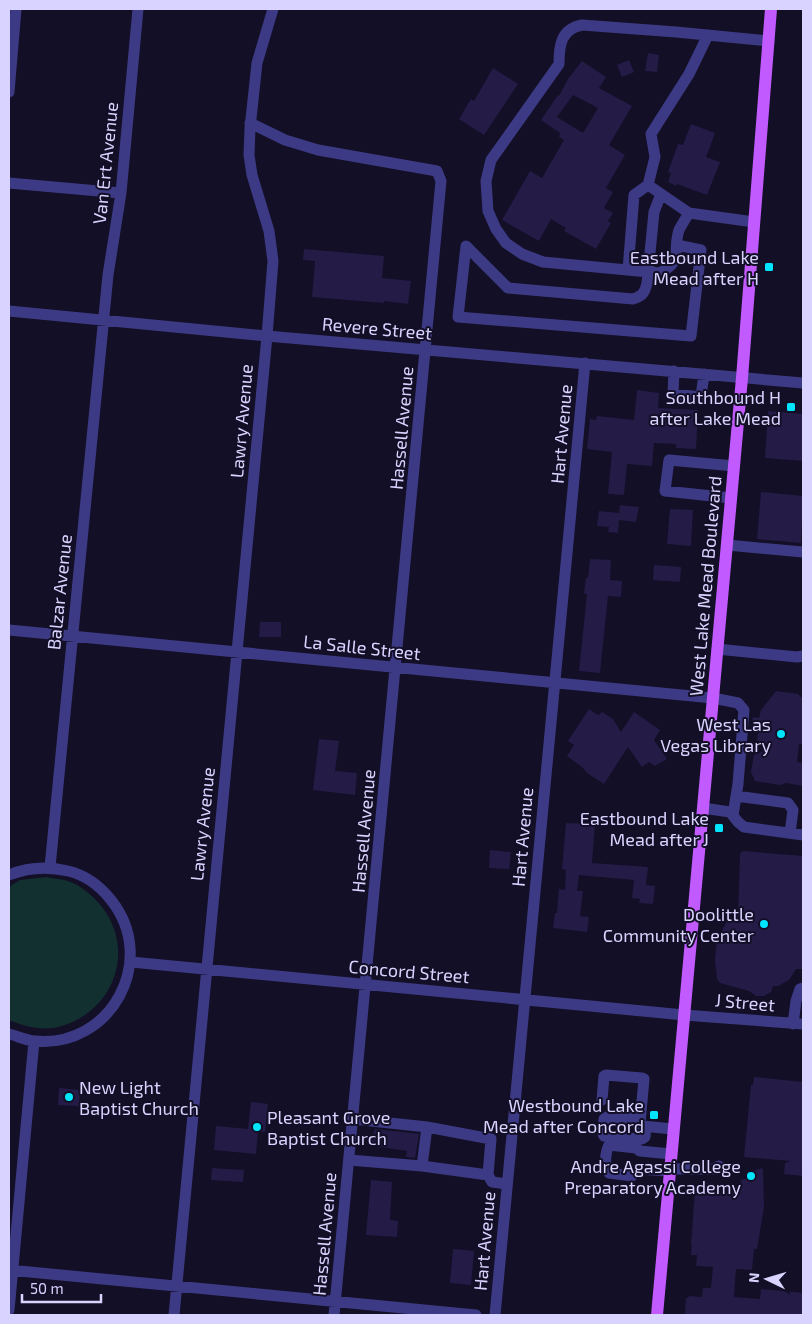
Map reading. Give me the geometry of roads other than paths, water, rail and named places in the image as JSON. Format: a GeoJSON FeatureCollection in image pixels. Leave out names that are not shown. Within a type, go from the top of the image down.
{"type":"FeatureCollection","features":[{"type":"Feature","properties":{"kind":"main road","name":"West Lake Mead Boulevard"},"geometry":{"type":"LineString","coordinates":[[657,1315],[742,378],[771,9]]}},
{"type":"Feature","properties":{"kind":"street"},"geometry":{"type":"LineString","coordinates":[[9,92],[10,61],[16,9]]}},
{"type":"Feature","properties":{"kind":"street","name":"Van Ert Avenue"},"geometry":{"type":"LineString","coordinates":[[104,320],[108,275],[121,193],[138,9]]}},
{"type":"Feature","properties":{"kind":"street","name":"Lawry Avenue"},"geometry":{"type":"LineString","coordinates":[[174,1315],[273,261],[269,231],[252,175],[249,155],[250,123],[257,63],[273,9]]}},
{"type":"Feature","properties":{"kind":"street"},"geometry":{"type":"LineString","coordinates":[[689,213],[679,231],[675,262],[670,268],[659,273],[543,262],[522,254],[506,243],[496,229],[488,211],[486,181],[491,160],[558,64],[561,43],[572,27],[582,25],[769,41]]}},
{"type":"Feature","properties":{"kind":"street"},"geometry":{"type":"LineString","coordinates":[[628,270],[634,195],[648,185],[655,158],[651,134],[689,74],[708,35]]}},
{"type":"Feature","properties":{"kind":"street","name":"Hassell Avenue"},"geometry":{"type":"LineString","coordinates":[[250,123],[285,140],[318,150],[437,171],[441,181],[334,1315]]}},
{"type":"Feature","properties":{"kind":"street"},"geometry":{"type":"LineString","coordinates":[[9,183],[121,193]]}},
{"type":"Feature","properties":{"kind":"street"},"geometry":{"type":"LineString","coordinates":[[648,185],[689,213],[754,222]]}},
{"type":"Feature","properties":{"kind":"street"},"geometry":{"type":"LineString","coordinates":[[661,194],[654,212],[649,272],[645,291],[640,297],[633,299],[508,288],[466,246],[458,317],[691,336],[701,250],[677,245]]}},
{"type":"Feature","properties":{"kind":"street","name":"Revere Street"},"geometry":{"type":"LineString","coordinates":[[9,311],[267,336],[803,383]]}},
{"type":"Feature","properties":{"kind":"street","name":"Balzar Avenue"},"geometry":{"type":"LineString","coordinates":[[50,867],[104,320]]}},
{"type":"Feature","properties":{"kind":"street","name":"Hart Avenue"},"geometry":{"type":"LineString","coordinates":[[495,1315],[585,363]]}},
{"type":"Feature","properties":{"kind":"street"},"geometry":{"type":"LineString","coordinates":[[674,371],[672,394],[701,397],[704,374]]}},
{"type":"Feature","properties":{"kind":"street"},"geometry":{"type":"LineString","coordinates":[[731,498],[665,491],[668,460],[734,466]]}},
{"type":"Feature","properties":{"kind":"street"},"geometry":{"type":"LineString","coordinates":[[727,545],[803,552]]}},
{"type":"Feature","properties":{"kind":"street","name":"La Salle Street"},"geometry":{"type":"LineString","coordinates":[[9,630],[713,698],[738,703],[744,710],[733,815]]}},
{"type":"Feature","properties":{"kind":"street"},"geometry":{"type":"LineString","coordinates":[[717,649],[796,658],[803,656]]}},
{"type":"Feature","properties":{"kind":"street"},"geometry":{"type":"LineString","coordinates":[[736,796],[788,803],[794,810],[790,833]]}},
{"type":"Feature","properties":{"kind":"street"},"geometry":{"type":"LineString","coordinates":[[703,808],[730,812],[744,827],[803,835]]}},
{"type":"Feature","properties":{"kind":"street"},"geometry":{"type":"LineString","coordinates":[[9,875],[23,869],[50,867],[78,873],[102,888],[120,910],[129,937],[131,962],[124,987],[113,1007],[98,1023],[78,1034],[56,1040],[34,1041],[9,1034]]}},
{"type":"Feature","properties":{"kind":"street","name":"Concord Street"},"geometry":{"type":"LineString","coordinates":[[131,962],[684,1015]]}},
{"type":"Feature","properties":{"kind":"street"},"geometry":{"type":"LineString","coordinates":[[798,1024],[796,1001],[800,989],[803,988]]}},
{"type":"Feature","properties":{"kind":"street","name":"J Street"},"geometry":{"type":"LineString","coordinates":[[684,1015],[798,1024]]}},
{"type":"Feature","properties":{"kind":"street"},"geometry":{"type":"LineString","coordinates":[[9,1310],[11,1270],[34,1041]]}},
{"type":"Feature","properties":{"kind":"street"},"geometry":{"type":"LineString","coordinates":[[602,1100],[604,1076],[642,1078],[644,1079],[643,1123],[673,1129]]}},
{"type":"Feature","properties":{"kind":"street"},"geometry":{"type":"LineString","coordinates":[[353,1119],[427,1127],[491,1139],[501,1135],[512,1136]]}},
{"type":"Feature","properties":{"kind":"street"},"geometry":{"type":"LineString","coordinates":[[422,1166],[427,1127]]}},
{"type":"Feature","properties":{"kind":"street"},"geometry":{"type":"LineString","coordinates":[[491,1139],[488,1175],[492,1182],[507,1184]]}},
{"type":"Feature","properties":{"kind":"street"},"geometry":{"type":"LineString","coordinates":[[671,1154],[609,1146],[605,1169],[608,1174],[632,1176],[637,1169],[713,1169],[719,1166]]}},
{"type":"Feature","properties":{"kind":"street"},"geometry":{"type":"LineString","coordinates":[[349,1160],[422,1166],[488,1175]]}},
{"type":"Feature","properties":{"kind":"street"},"geometry":{"type":"LineString","coordinates":[[11,1270],[476,1315]]}},
{"type":"Feature","properties":{"kind":"place","name":"Eastbound Lake Mead after H"},"geometry":{"type":"Point","coordinates":[769,267]}},
{"type":"Feature","properties":{"kind":"place","name":"Southbound H after Lake Mead"},"geometry":{"type":"Point","coordinates":[791,407]}},
{"type":"Feature","properties":{"kind":"place","name":"West Las Vegas Library"},"geometry":{"type":"Point","coordinates":[781,734]}},
{"type":"Feature","properties":{"kind":"place","name":"Eastbound Lake Mead after J"},"geometry":{"type":"Point","coordinates":[719,828]}},
{"type":"Feature","properties":{"kind":"place","name":"Doolittle Community Center"},"geometry":{"type":"Point","coordinates":[764,924]}},
{"type":"Feature","properties":{"kind":"place","name":"New Light Baptist Church"},"geometry":{"type":"Point","coordinates":[69,1097]}},
{"type":"Feature","properties":{"kind":"place","name":"Westbound Lake Mead after Concord"},"geometry":{"type":"Point","coordinates":[654,1115]}},
{"type":"Feature","properties":{"kind":"place","name":"Pleasant Grove Baptist Church"},"geometry":{"type":"Point","coordinates":[257,1127]}},
{"type":"Feature","properties":{"kind":"place","name":"Andre Agassi College Preparatory Academy"},"geometry":{"type":"Point","coordinates":[751,1176]}}]}
